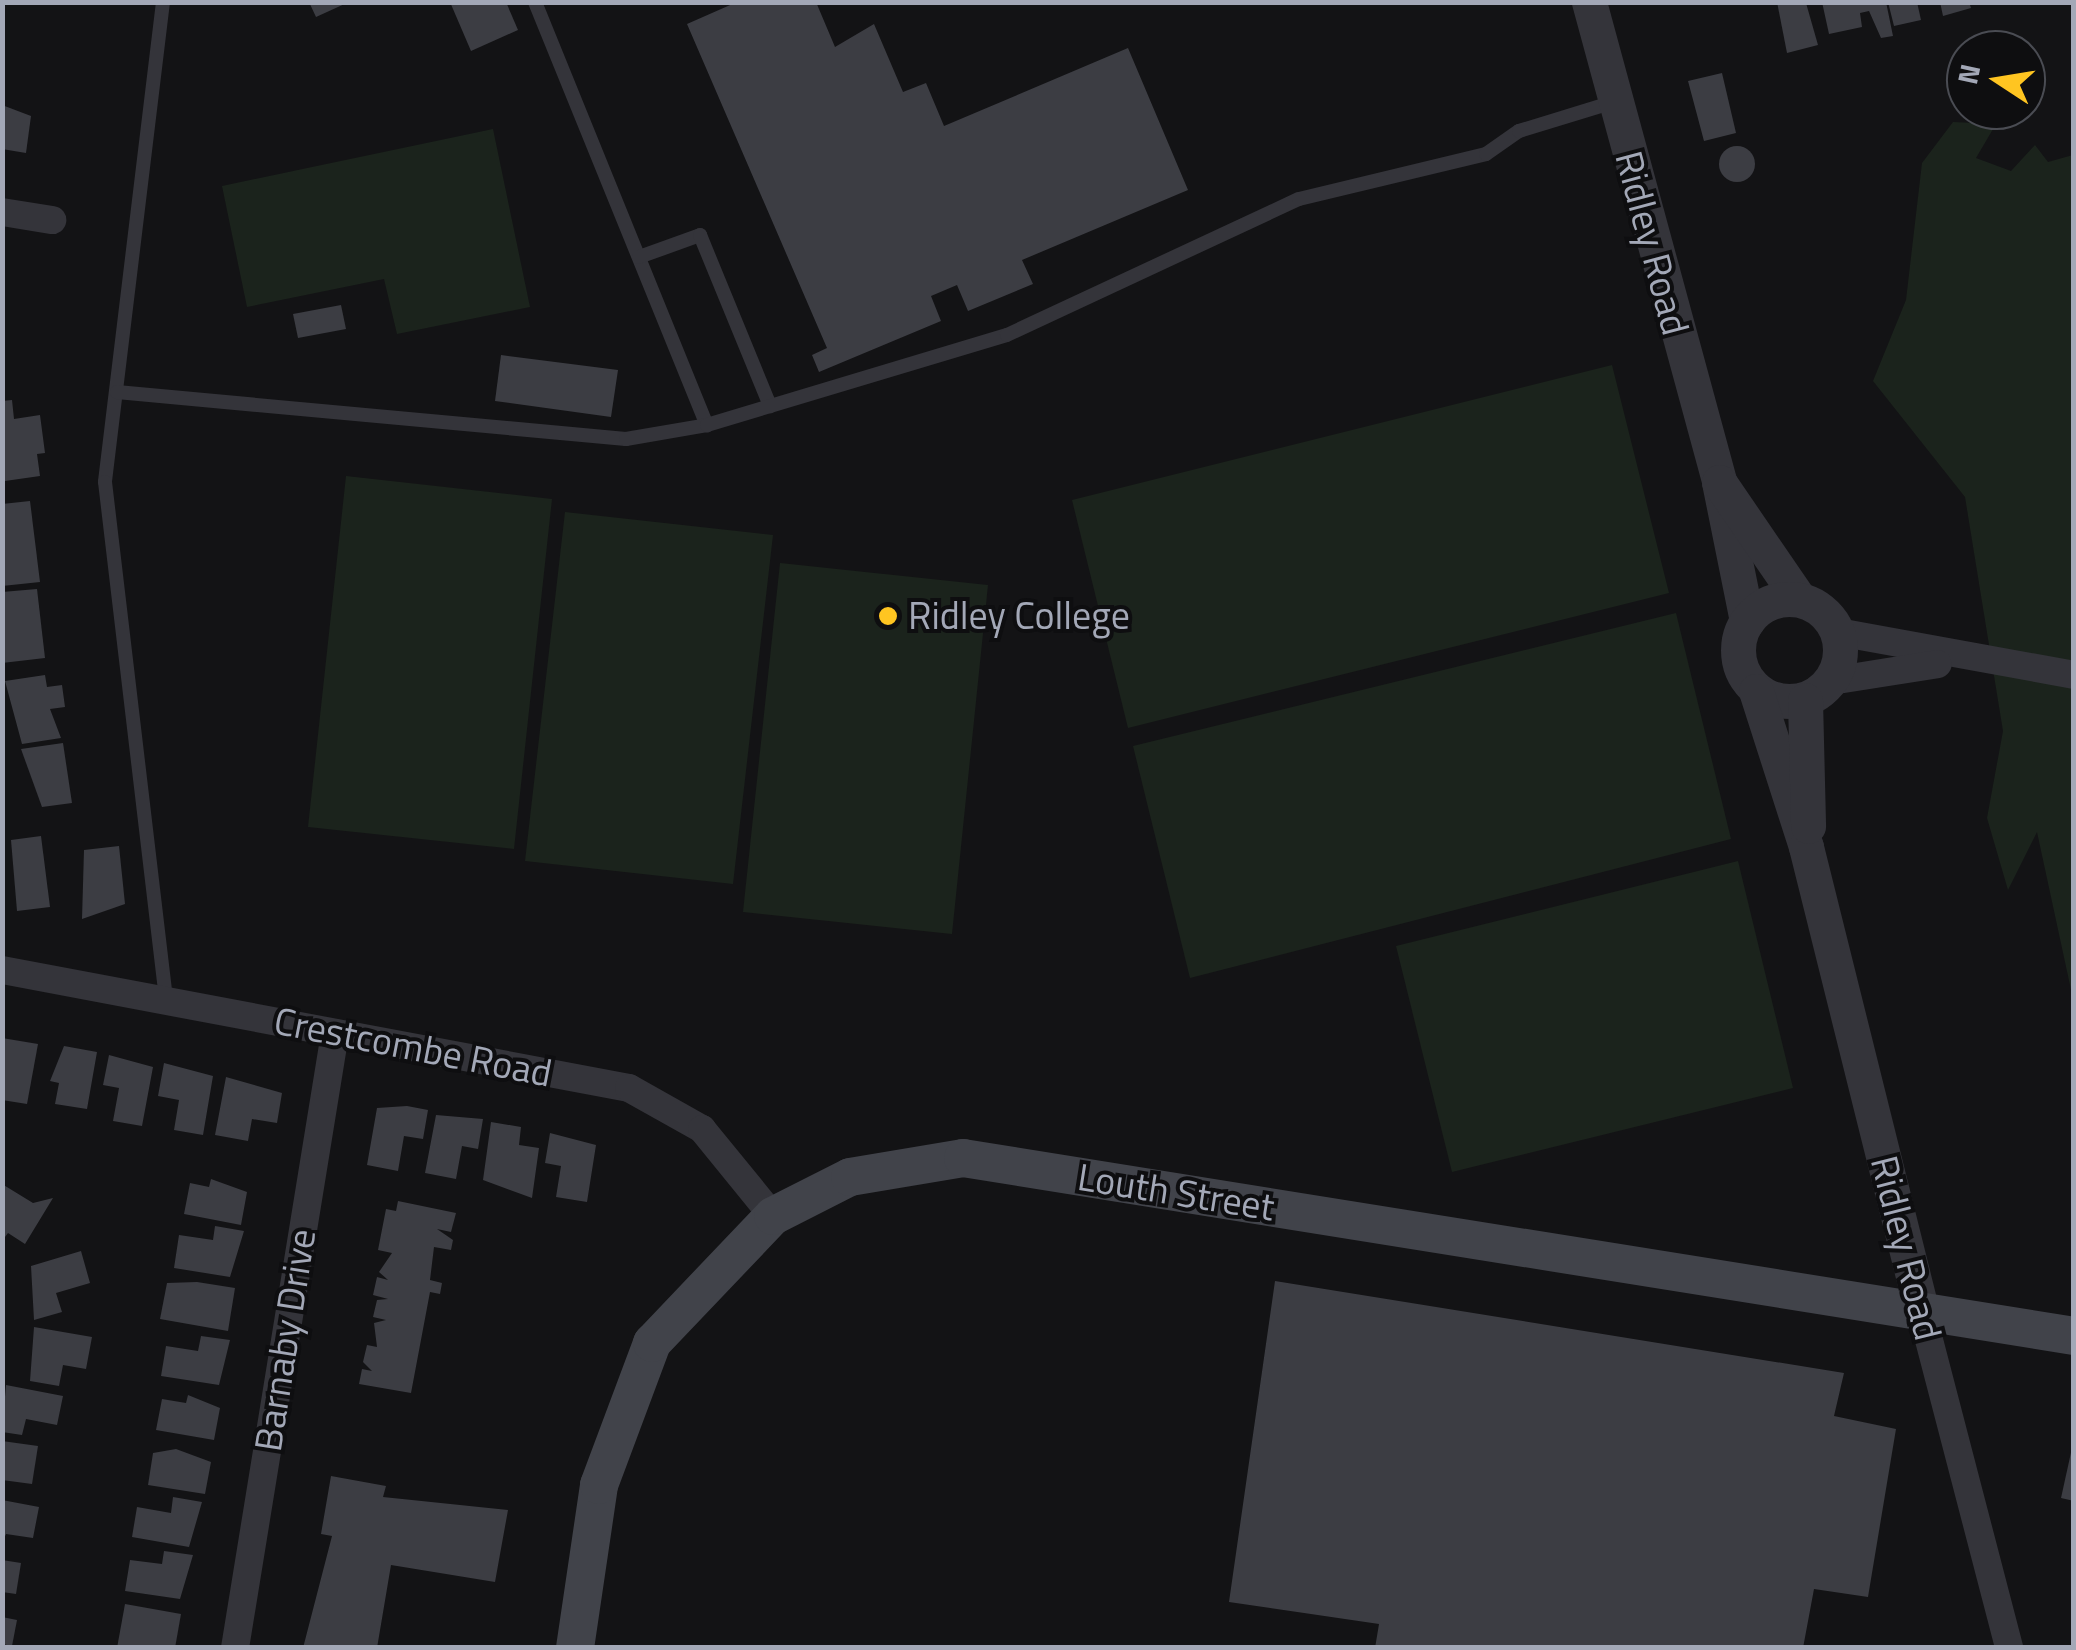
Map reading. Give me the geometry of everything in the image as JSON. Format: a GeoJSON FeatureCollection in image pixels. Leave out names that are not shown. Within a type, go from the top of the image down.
{"type":"FeatureCollection","features":[{"type":"Feature","properties":{"kind":"main road","name":"Louth Street"},"geometry":{"type":"LineString","coordinates":[[575,1648],[599,1486],[652,1344],[773,1216],[850,1177],[963,1158],[2074,1336]]}},
{"type":"Feature","properties":{"kind":"street","name":"Ridley Road"},"geometry":{"type":"LineString","coordinates":[[1589,2],[1719,482],[1747,621]]}},
{"type":"Feature","properties":{"kind":"street"},"geometry":{"type":"LineString","coordinates":[[2,212],[52,220]]}},
{"type":"Feature","properties":{"kind":"street","name":"Ridley Road"},"geometry":{"type":"LineString","coordinates":[[1719,482],[1798,599]]}},
{"type":"Feature","properties":{"kind":"street"},"geometry":{"type":"LineString","coordinates":[[1960,661],[1818,690],[1756,692],[1738,649],[1747,621],[1764,605],[1798,599],[1838,632],[1960,661],[2074,675]]}},
{"type":"Feature","properties":{"kind":"street"},"geometry":{"type":"LineString","coordinates":[[1818,690],[1838,632]]}},
{"type":"Feature","properties":{"kind":"street","name":"Ridley Road"},"geometry":{"type":"LineString","coordinates":[[1806,847],[1818,690]]}},
{"type":"Feature","properties":{"kind":"street","name":"Ridley Road"},"geometry":{"type":"LineString","coordinates":[[1756,692],[1806,847],[2009,1648]]}},
{"type":"Feature","properties":{"kind":"street","name":"Crestcombe Road"},"geometry":{"type":"LineString","coordinates":[[2,970],[166,998],[669,1103],[729,1154],[773,1216]]}},
{"type":"Feature","properties":{"kind":"street","name":"Barnaby Drive"},"geometry":{"type":"LineString","coordinates":[[234,1648],[336,1033]]}},
{"type":"Feature","properties":{"kind":"lane"},"geometry":{"type":"LineString","coordinates":[[163,2],[106,512],[166,998]]}},
{"type":"Feature","properties":{"kind":"lane"},"geometry":{"type":"LineString","coordinates":[[535,2],[708,425]]}},
{"type":"Feature","properties":{"kind":"lane"},"geometry":{"type":"LineString","coordinates":[[117,392],[626,439],[708,425],[1008,335],[1299,199],[1486,154],[1519,131],[1614,102]]}},
{"type":"Feature","properties":{"kind":"lane"},"geometry":{"type":"LineString","coordinates":[[639,258],[700,234],[770,406]]}},
{"type":"Feature","properties":{"kind":"shaded area"},"geometry":{"type":"Polygon","coordinates":[[[493,129],[530,307],[397,334],[384,279],[247,307],[222,186],[493,129]]]}},
{"type":"Feature","properties":{"kind":"shaded area"},"geometry":{"type":"Polygon","coordinates":[[[1947,130],[1992,130],[1976,158],[2011,171],[2035,145],[2048,162],[2073,155],[2073,999],[2037,832],[2008,890],[1987,818],[2003,731],[1965,497],[1873,381],[1906,300],[1922,163],[1947,130]]]}},
{"type":"Feature","properties":{"kind":"shaded area"},"geometry":{"type":"Polygon","coordinates":[[[1612,365],[1669,593],[1128,728],[1072,500],[1612,365]]]}},
{"type":"Feature","properties":{"kind":"shaded area"},"geometry":{"type":"Polygon","coordinates":[[[346,476],[552,499],[514,849],[308,827],[346,476]]]}},
{"type":"Feature","properties":{"kind":"shaded area"},"geometry":{"type":"Polygon","coordinates":[[[565,512],[773,535],[733,884],[525,861],[565,512]]]}},
{"type":"Feature","properties":{"kind":"shaded area"},"geometry":{"type":"Polygon","coordinates":[[[780,563],[988,585],[952,934],[743,912],[780,563]]]}},
{"type":"Feature","properties":{"kind":"shaded area"},"geometry":{"type":"Polygon","coordinates":[[[1676,613],[1731,839],[1190,978],[1133,746],[1676,613]]]}},
{"type":"Feature","properties":{"kind":"shaded area"},"geometry":{"type":"Polygon","coordinates":[[[1738,861],[1793,1088],[1452,1172],[1396,946],[1738,861]]]}},
{"type":"Feature","properties":{"kind":"building"},"geometry":{"type":"Polygon","coordinates":[[[309,2],[349,2],[316,17],[309,2]]]}},
{"type":"Feature","properties":{"kind":"building"},"geometry":{"type":"Polygon","coordinates":[[[450,2],[506,2],[518,30],[471,51],[450,2]]]}},
{"type":"Feature","properties":{"kind":"building"},"geometry":{"type":"Polygon","coordinates":[[[737,2],[816,2],[835,47],[874,24],[903,92],[926,83],[944,126],[1128,48],[1188,190],[1022,260],[1033,284],[968,311],[957,285],[931,296],[941,321],[819,372],[812,355],[827,348],[687,24],[737,2]]]}},
{"type":"Feature","properties":{"kind":"building"},"geometry":{"type":"Polygon","coordinates":[[[1777,2],[1806,3],[1818,45],[1787,53],[1777,2]]]}},
{"type":"Feature","properties":{"kind":"building"},"geometry":{"type":"Polygon","coordinates":[[[1822,2],[1886,2],[1893,36],[1881,38],[1869,11],[1860,13],[1862,27],[1829,34],[1822,2]]]}},
{"type":"Feature","properties":{"kind":"building"},"geometry":{"type":"Polygon","coordinates":[[[1888,2],[1917,2],[1921,20],[1894,26],[1888,2]]]}},
{"type":"Feature","properties":{"kind":"building"},"geometry":{"type":"Polygon","coordinates":[[[1940,2],[1969,2],[1971,8],[1943,16],[1940,2]]]}},
{"type":"Feature","properties":{"kind":"building"},"geometry":{"type":"Polygon","coordinates":[[[1722,73],[1736,133],[1704,141],[1688,81],[1722,73]]]}},
{"type":"Feature","properties":{"kind":"building"},"geometry":{"type":"Polygon","coordinates":[[[2,105],[31,116],[26,153],[2,149],[2,105]]]}},
{"type":"Feature","properties":{"kind":"building"},"geometry":{"type":"Polygon","coordinates":[[[1737,146],[1750,151],[1755,164],[1750,177],[1737,182],[1724,177],[1719,164],[1724,151],[1737,146]]]}},
{"type":"Feature","properties":{"kind":"building"},"geometry":{"type":"Polygon","coordinates":[[[341,305],[346,329],[298,338],[293,314],[341,305]]]}},
{"type":"Feature","properties":{"kind":"building"},"geometry":{"type":"Polygon","coordinates":[[[501,355],[618,370],[611,417],[495,401],[501,355]]]}},
{"type":"Feature","properties":{"kind":"building"},"geometry":{"type":"Polygon","coordinates":[[[12,400],[14,419],[40,415],[45,453],[37,454],[40,476],[5,481],[2,401],[12,400]]]}},
{"type":"Feature","properties":{"kind":"building"},"geometry":{"type":"Polygon","coordinates":[[[30,501],[40,582],[2,586],[2,504],[30,501]]]}},
{"type":"Feature","properties":{"kind":"building"},"geometry":{"type":"Polygon","coordinates":[[[37,589],[45,658],[2,663],[2,592],[37,589]]]}},
{"type":"Feature","properties":{"kind":"building"},"geometry":{"type":"Polygon","coordinates":[[[45,675],[47,687],[62,685],[65,707],[50,709],[61,738],[22,744],[5,681],[45,675]]]}},
{"type":"Feature","properties":{"kind":"building"},"geometry":{"type":"Polygon","coordinates":[[[63,743],[72,803],[42,807],[21,749],[63,743]]]}},
{"type":"Feature","properties":{"kind":"building"},"geometry":{"type":"Polygon","coordinates":[[[41,836],[50,907],[17,911],[11,840],[41,836]]]}},
{"type":"Feature","properties":{"kind":"building"},"geometry":{"type":"Polygon","coordinates":[[[119,846],[125,904],[82,919],[84,850],[119,846]]]}},
{"type":"Feature","properties":{"kind":"building"},"geometry":{"type":"Polygon","coordinates":[[[2,1038],[38,1044],[27,1104],[2,1100],[2,1038]]]}},
{"type":"Feature","properties":{"kind":"building"},"geometry":{"type":"Polygon","coordinates":[[[64,1046],[97,1052],[87,1109],[55,1104],[59,1083],[50,1081],[64,1046]]]}},
{"type":"Feature","properties":{"kind":"building"},"geometry":{"type":"Polygon","coordinates":[[[109,1055],[153,1067],[142,1126],[113,1121],[119,1088],[103,1085],[109,1055]]]}},
{"type":"Feature","properties":{"kind":"building"},"geometry":{"type":"Polygon","coordinates":[[[164,1063],[213,1076],[203,1135],[174,1130],[179,1100],[158,1096],[164,1063]]]}},
{"type":"Feature","properties":{"kind":"building"},"geometry":{"type":"Polygon","coordinates":[[[226,1077],[282,1093],[277,1123],[252,1119],[248,1141],[215,1135],[226,1077]]]}},
{"type":"Feature","properties":{"kind":"building"},"geometry":{"type":"Polygon","coordinates":[[[407,1106],[428,1110],[423,1139],[404,1136],[398,1171],[367,1165],[377,1108],[407,1106]]]}},
{"type":"Feature","properties":{"kind":"building"},"geometry":{"type":"Polygon","coordinates":[[[436,1115],[483,1119],[478,1149],[462,1146],[456,1179],[425,1173],[436,1115]]]}},
{"type":"Feature","properties":{"kind":"building"},"geometry":{"type":"Polygon","coordinates":[[[491,1122],[521,1127],[519,1145],[539,1148],[532,1198],[483,1180],[491,1122]]]}},
{"type":"Feature","properties":{"kind":"building"},"geometry":{"type":"Polygon","coordinates":[[[550,1133],[596,1145],[587,1202],[556,1197],[561,1166],[545,1163],[550,1133]]]}},
{"type":"Feature","properties":{"kind":"building"},"geometry":{"type":"Polygon","coordinates":[[[211,1179],[247,1192],[241,1225],[184,1214],[190,1183],[209,1187],[211,1179]]]}},
{"type":"Feature","properties":{"kind":"building"},"geometry":{"type":"Polygon","coordinates":[[[2,1184],[33,1203],[53,1198],[25,1244],[8,1233],[2,1241],[2,1184]]]}},
{"type":"Feature","properties":{"kind":"building"},"geometry":{"type":"Polygon","coordinates":[[[398,1201],[456,1213],[451,1232],[437,1229],[453,1240],[451,1250],[434,1247],[430,1280],[442,1283],[440,1294],[430,1292],[411,1393],[359,1384],[362,1369],[372,1371],[363,1362],[367,1345],[377,1347],[374,1323],[386,1320],[373,1317],[377,1300],[388,1299],[373,1295],[377,1277],[388,1280],[379,1272],[392,1253],[378,1250],[386,1209],[396,1211],[398,1201]]]}},
{"type":"Feature","properties":{"kind":"building"},"geometry":{"type":"Polygon","coordinates":[[[215,1226],[244,1231],[230,1277],[174,1268],[179,1235],[213,1240],[215,1226]]]}},
{"type":"Feature","properties":{"kind":"building"},"geometry":{"type":"Polygon","coordinates":[[[81,1251],[90,1283],[56,1293],[62,1312],[34,1320],[31,1266],[81,1251]]]}},
{"type":"Feature","properties":{"kind":"building"},"geometry":{"type":"Polygon","coordinates":[[[1275,1281],[1844,1373],[1834,1416],[1896,1429],[1868,1597],[1814,1589],[1803,1648],[1375,1648],[1379,1624],[1229,1602],[1275,1281]]]}},
{"type":"Feature","properties":{"kind":"building"},"geometry":{"type":"Polygon","coordinates":[[[197,1282],[235,1288],[228,1331],[160,1319],[167,1283],[197,1282]]]}},
{"type":"Feature","properties":{"kind":"building"},"geometry":{"type":"Polygon","coordinates":[[[34,1327],[92,1337],[86,1369],[63,1365],[59,1386],[30,1381],[34,1327]]]}},
{"type":"Feature","properties":{"kind":"building"},"geometry":{"type":"Polygon","coordinates":[[[201,1336],[230,1340],[219,1385],[161,1376],[166,1346],[198,1351],[201,1336]]]}},
{"type":"Feature","properties":{"kind":"building"},"geometry":{"type":"Polygon","coordinates":[[[6,1385],[63,1396],[57,1425],[26,1419],[22,1435],[2,1432],[6,1385]]]}},
{"type":"Feature","properties":{"kind":"building"},"geometry":{"type":"Polygon","coordinates":[[[188,1395],[220,1408],[214,1440],[156,1430],[162,1399],[186,1403],[188,1395]]]}},
{"type":"Feature","properties":{"kind":"building"},"geometry":{"type":"Polygon","coordinates":[[[2,1441],[38,1446],[32,1484],[2,1480],[2,1441]]]}},
{"type":"Feature","properties":{"kind":"building"},"geometry":{"type":"Polygon","coordinates":[[[2074,1448],[2074,1501],[2061,1498],[2074,1448]]]}},
{"type":"Feature","properties":{"kind":"building"},"geometry":{"type":"Polygon","coordinates":[[[176,1449],[211,1462],[205,1494],[148,1485],[153,1453],[176,1449]]]}},
{"type":"Feature","properties":{"kind":"building"},"geometry":{"type":"Polygon","coordinates":[[[331,1476],[386,1486],[383,1497],[508,1510],[495,1582],[391,1565],[377,1648],[303,1648],[332,1536],[321,1534],[331,1476]]]}},
{"type":"Feature","properties":{"kind":"building"},"geometry":{"type":"Polygon","coordinates":[[[173,1497],[202,1502],[189,1547],[132,1537],[137,1507],[171,1513],[173,1497]]]}},
{"type":"Feature","properties":{"kind":"building"},"geometry":{"type":"Polygon","coordinates":[[[2,1500],[39,1507],[33,1538],[6,1534],[2,1543],[2,1500]]]}},
{"type":"Feature","properties":{"kind":"building"},"geometry":{"type":"Polygon","coordinates":[[[164,1551],[193,1555],[180,1599],[125,1591],[130,1560],[162,1564],[164,1551]]]}},
{"type":"Feature","properties":{"kind":"building"},"geometry":{"type":"Polygon","coordinates":[[[2,1560],[21,1563],[16,1594],[2,1592],[2,1560]]]}},
{"type":"Feature","properties":{"kind":"building"},"geometry":{"type":"Polygon","coordinates":[[[125,1604],[181,1614],[175,1648],[117,1648],[125,1604]]]}},
{"type":"Feature","properties":{"kind":"building"},"geometry":{"type":"Polygon","coordinates":[[[2,1617],[17,1620],[12,1646],[2,1644],[2,1617]]]}},
{"type":"Feature","properties":{"kind":"place","name":"Ridley College"},"geometry":{"type":"Point","coordinates":[888,616]}}]}
